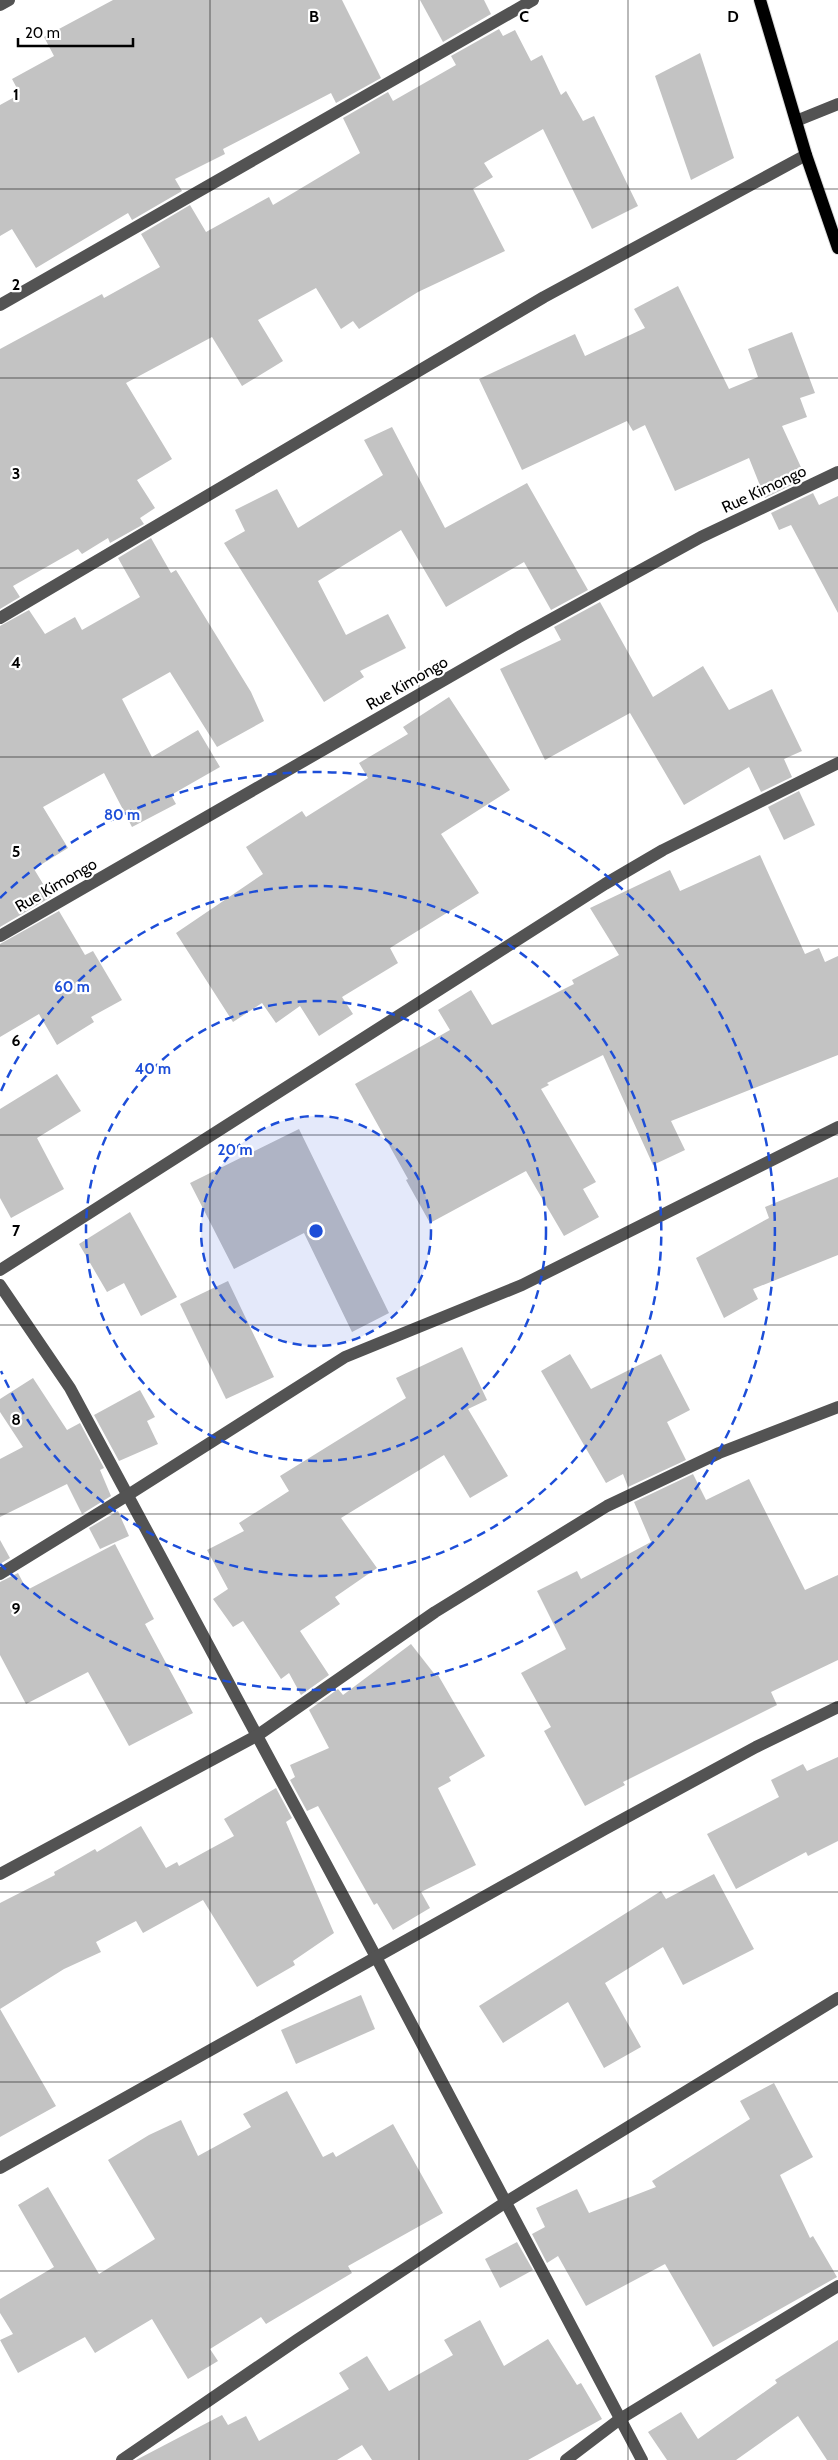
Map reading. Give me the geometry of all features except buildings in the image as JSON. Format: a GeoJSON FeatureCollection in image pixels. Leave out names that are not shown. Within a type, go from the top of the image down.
{"type":"FeatureCollection","features":[{"type":"Feature","properties":{"kind":"main road"},"geometry":{"type":"LineString","coordinates":[[760,0],[806,155],[838,248]]}},
{"type":"Feature","properties":{"kind":"street"},"geometry":{"type":"LineString","coordinates":[[0,5],[9,0]]}},
{"type":"Feature","properties":{"kind":"street"},"geometry":{"type":"LineString","coordinates":[[0,305],[534,0]]}},
{"type":"Feature","properties":{"kind":"street"},"geometry":{"type":"LineString","coordinates":[[796,121],[838,104]]}},
{"type":"Feature","properties":{"kind":"street"},"geometry":{"type":"LineString","coordinates":[[0,618],[544,297],[806,155]]}},
{"type":"Feature","properties":{"kind":"street","name":"Rue Kimongo"},"geometry":{"type":"LineString","coordinates":[[0,936],[519,637],[701,537],[838,472]]}},
{"type":"Feature","properties":{"kind":"street"},"geometry":{"type":"LineString","coordinates":[[0,1270],[605,884],[663,850],[838,764]]}},
{"type":"Feature","properties":{"kind":"street"},"geometry":{"type":"LineString","coordinates":[[0,1574],[128,1496],[345,1357],[522,1285],[838,1127]]}},
{"type":"Feature","properties":{"kind":"street"},"geometry":{"type":"LineString","coordinates":[[0,1285],[70,1388],[376,1957],[642,2460]]}},
{"type":"Feature","properties":{"kind":"street"},"geometry":{"type":"LineString","coordinates":[[0,1874],[258,1736],[435,1612],[607,1506],[719,1453],[838,1407]]}},
{"type":"Feature","properties":{"kind":"street"},"geometry":{"type":"LineString","coordinates":[[0,2168],[739,1756],[838,1707]]}},
{"type":"Feature","properties":{"kind":"street"},"geometry":{"type":"LineString","coordinates":[[122,2460],[506,2202],[838,1998]]}},
{"type":"Feature","properties":{"kind":"street"},"geometry":{"type":"LineString","coordinates":[[566,2460],[620,2419],[838,2286]]}}]}
